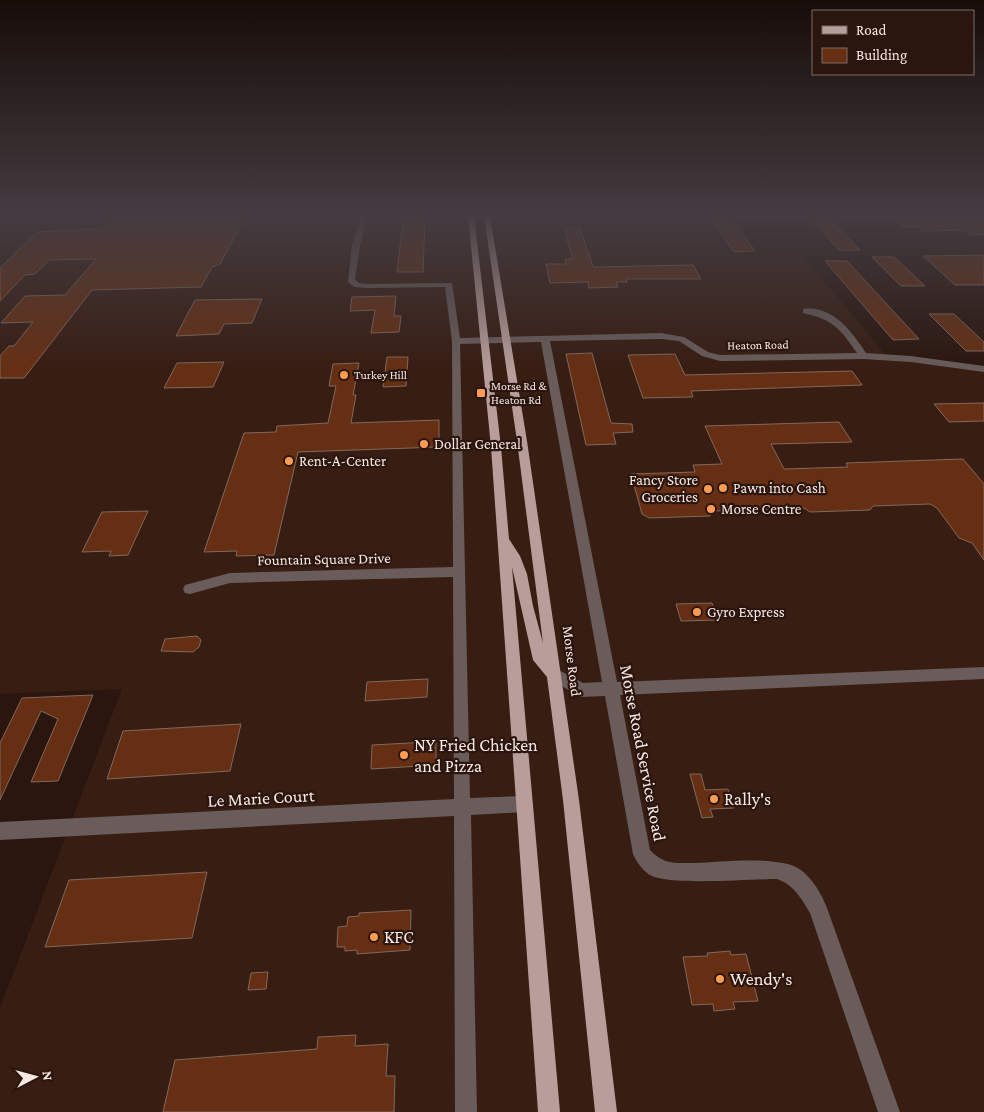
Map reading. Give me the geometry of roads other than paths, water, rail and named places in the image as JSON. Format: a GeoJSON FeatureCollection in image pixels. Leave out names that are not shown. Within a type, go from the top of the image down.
{"type":"FeatureCollection","features":[{"type":"Feature","properties":{"kind":"main road"},"geometry":{"type":"LineString","coordinates":[[476,268],[496,447],[549,1112]]}},
{"type":"Feature","properties":{"kind":"main road","name":"Morse Road"},"geometry":{"type":"LineString","coordinates":[[495,268],[525,459],[571,800],[606,1112]]}},
{"type":"Feature","properties":{"kind":"main road"},"geometry":{"type":"LineString","coordinates":[[504,540],[514,556],[521,574],[526,606],[540,660],[553,673]]}},
{"type":"Feature","properties":{"kind":"street"},"geometry":{"type":"LineString","coordinates":[[353,268],[351,280],[357,285],[449,284],[456,341],[466,1112]]}},
{"type":"Feature","properties":{"kind":"street"},"geometry":{"type":"LineString","coordinates":[[806,311],[829,316],[840,323],[863,356]]}},
{"type":"Feature","properties":{"kind":"street","name":"Heaton Road"},"geometry":{"type":"LineString","coordinates":[[506,340],[661,336],[681,339],[705,354],[720,358],[863,356],[911,359],[984,368]]}},
{"type":"Feature","properties":{"kind":"street","name":"Morse Road Service Road"},"geometry":{"type":"LineString","coordinates":[[544,338],[642,854],[655,868],[679,872],[778,870],[794,876],[801,883],[818,908],[889,1112]]}},
{"type":"Feature","properties":{"kind":"street"},"geometry":{"type":"LineString","coordinates":[[456,341],[506,340]]}},
{"type":"Feature","properties":{"kind":"street","name":"Fountain Square Drive"},"geometry":{"type":"LineString","coordinates":[[190,589],[230,578],[459,572]]}},
{"type":"Feature","properties":{"kind":"street"},"geometry":{"type":"LineString","coordinates":[[553,673],[582,690],[984,673]]}},
{"type":"Feature","properties":{"kind":"street","name":"Le Marie Court"},"geometry":{"type":"LineString","coordinates":[[0,831],[525,804]]}},
{"type":"Feature","properties":{"kind":"place","name":"Turkey Hill"},"geometry":{"type":"Point","coordinates":[344,375]}},
{"type":"Feature","properties":{"kind":"place","name":"Morse Rd & Heaton Rd"},"geometry":{"type":"Point","coordinates":[481,393]}},
{"type":"Feature","properties":{"kind":"place","name":"Dollar General"},"geometry":{"type":"Point","coordinates":[424,444]}},
{"type":"Feature","properties":{"kind":"place","name":"Rent-A-Center"},"geometry":{"type":"Point","coordinates":[289,461]}},
{"type":"Feature","properties":{"kind":"place","name":"Pawn into Cash"},"geometry":{"type":"Point","coordinates":[723,488]}},
{"type":"Feature","properties":{"kind":"place","name":"Fancy Store Groceries"},"geometry":{"type":"Point","coordinates":[708,489]}},
{"type":"Feature","properties":{"kind":"place","name":"Morse Centre"},"geometry":{"type":"Point","coordinates":[711,509]}},
{"type":"Feature","properties":{"kind":"place","name":"Gyro Express"},"geometry":{"type":"Point","coordinates":[697,612]}},
{"type":"Feature","properties":{"kind":"place","name":"NY Fried Chicken and Pizza"},"geometry":{"type":"Point","coordinates":[404,755]}},
{"type":"Feature","properties":{"kind":"place","name":"Rally's"},"geometry":{"type":"Point","coordinates":[714,799]}},
{"type":"Feature","properties":{"kind":"place","name":"KFC"},"geometry":{"type":"Point","coordinates":[374,937]}},
{"type":"Feature","properties":{"kind":"place","name":"Wendy's"},"geometry":{"type":"Point","coordinates":[720,979]}}]}
